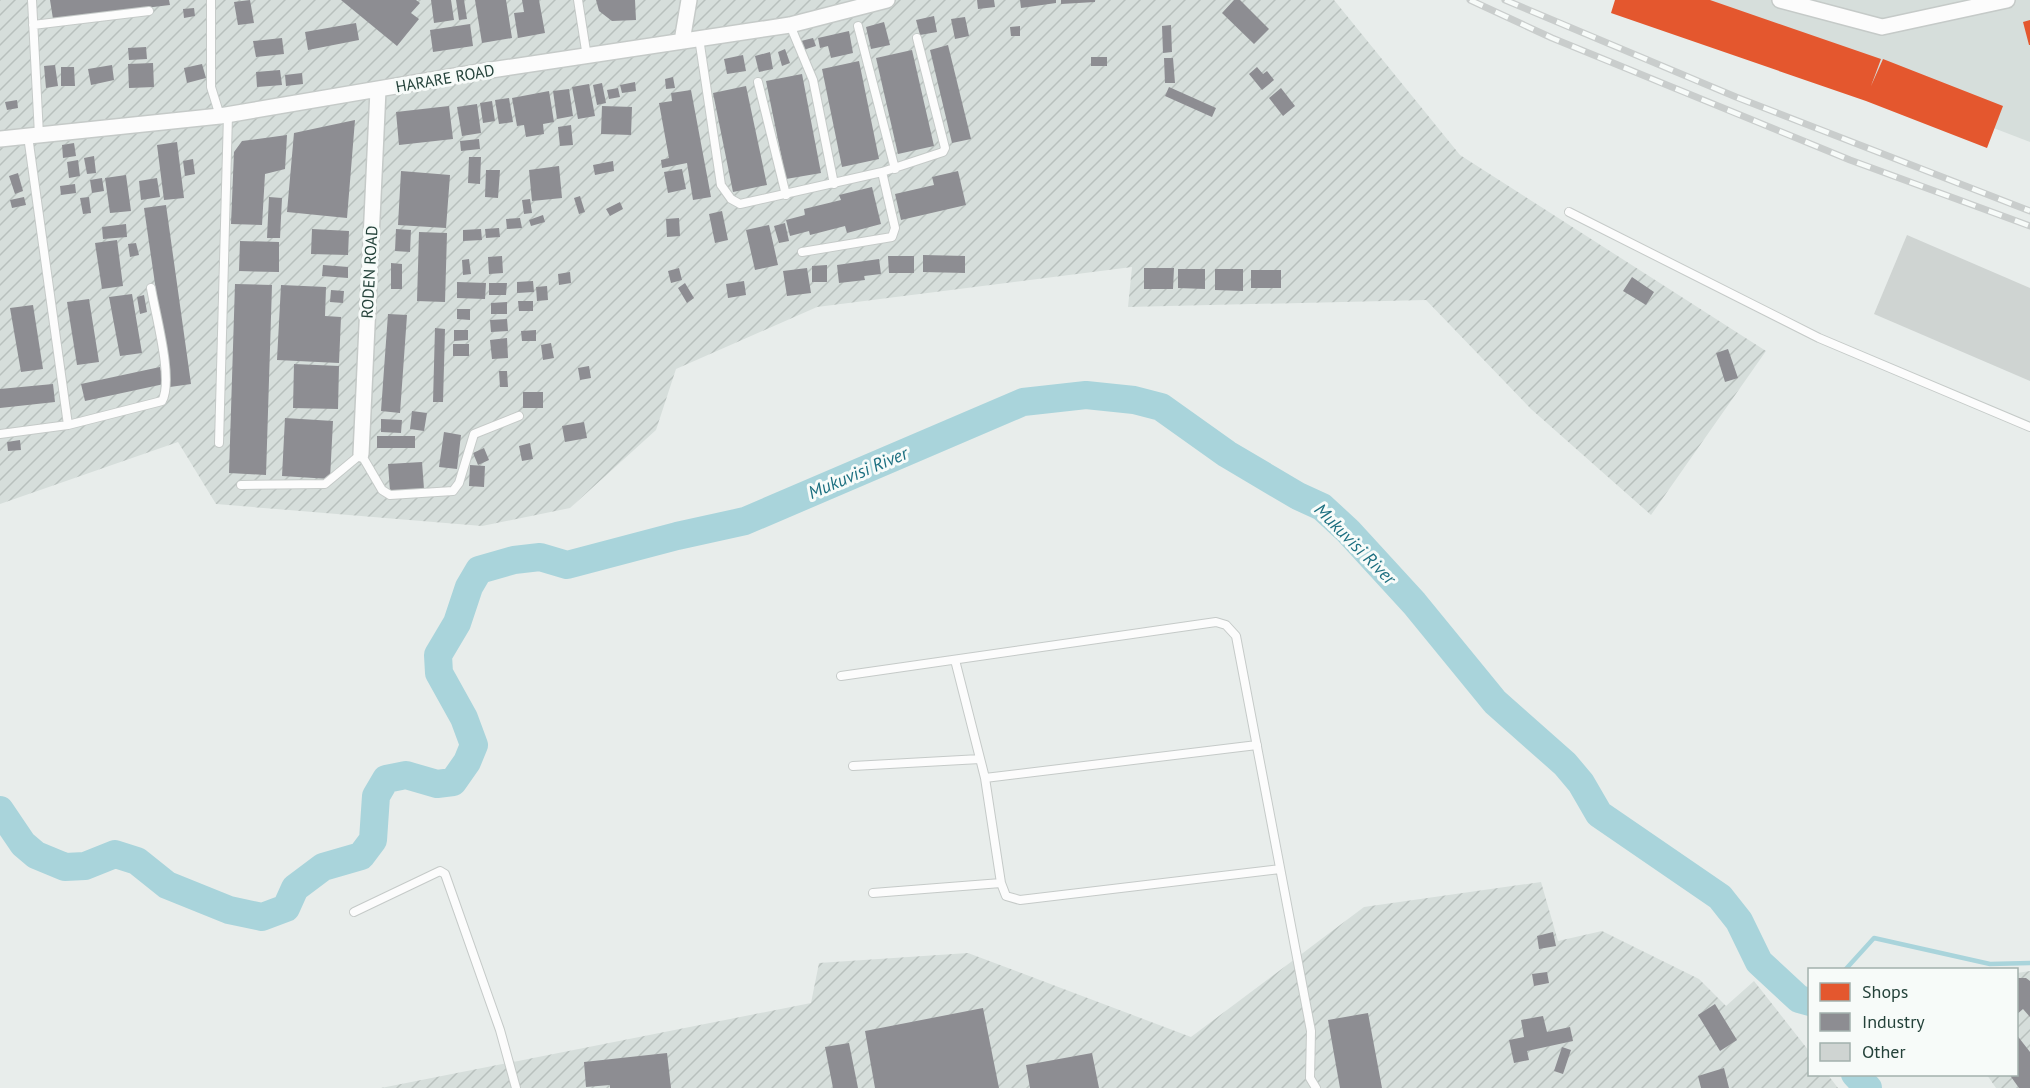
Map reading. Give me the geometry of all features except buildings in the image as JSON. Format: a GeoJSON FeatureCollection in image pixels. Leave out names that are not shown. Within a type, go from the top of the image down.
{"type":"FeatureCollection","features":[{"type":"Feature","properties":{"kind":"street"},"geometry":{"type":"LineString","coordinates":[[682,41],[689,0]]}},
{"type":"Feature","properties":{"kind":"street","name":"HARARE ROAD"},"geometry":{"type":"LineString","coordinates":[[0,139],[224,115],[790,25],[887,0]]}},
{"type":"Feature","properties":{"kind":"street"},"geometry":{"type":"LineString","coordinates":[[1780,0],[1882,27],[2007,0]]}},
{"type":"Feature","properties":{"kind":"street","name":"RODEN ROAD"},"geometry":{"type":"LineString","coordinates":[[361,454],[378,90]]}},
{"type":"Feature","properties":{"kind":"lane"},"geometry":{"type":"LineString","coordinates":[[32,0],[33,135],[68,425]]}},
{"type":"Feature","properties":{"kind":"lane"},"geometry":{"type":"LineString","coordinates":[[211,0],[211,87],[224,115],[219,443]]}},
{"type":"Feature","properties":{"kind":"lane"},"geometry":{"type":"LineString","coordinates":[[578,0],[587,57]]}},
{"type":"Feature","properties":{"kind":"lane"},"geometry":{"type":"LineString","coordinates":[[33,25],[149,12]]}},
{"type":"Feature","properties":{"kind":"lane"},"geometry":{"type":"LineString","coordinates":[[790,25],[813,80],[834,184]]}},
{"type":"Feature","properties":{"kind":"lane"},"geometry":{"type":"LineString","coordinates":[[858,26],[895,169]]}},
{"type":"Feature","properties":{"kind":"lane"},"geometry":{"type":"LineString","coordinates":[[699,38],[721,185],[731,199],[740,204],[834,184],[940,155],[945,148],[916,38]]}},
{"type":"Feature","properties":{"kind":"lane"},"geometry":{"type":"LineString","coordinates":[[758,82],[786,195]]}},
{"type":"Feature","properties":{"kind":"lane"},"geometry":{"type":"LineString","coordinates":[[802,252],[892,237],[895,228],[882,172]]}},
{"type":"Feature","properties":{"kind":"lane"},"geometry":{"type":"LineString","coordinates":[[1569,212],[1819,338],[2030,427]]}},
{"type":"Feature","properties":{"kind":"lane"},"geometry":{"type":"LineString","coordinates":[[0,434],[68,425],[162,401],[165,395],[165,372],[151,288]]}},
{"type":"Feature","properties":{"kind":"lane"},"geometry":{"type":"LineString","coordinates":[[241,485],[325,484],[361,454],[382,489],[390,495],[453,491],[459,483],[474,434],[519,416]]}},
{"type":"Feature","properties":{"kind":"lane"},"geometry":{"type":"LineString","coordinates":[[841,676],[1215,622],[1226,625],[1236,636],[1311,1030],[1310,1078],[1316,1088]]}},
{"type":"Feature","properties":{"kind":"lane"},"geometry":{"type":"LineString","coordinates":[[955,660],[985,778],[1001,883],[1006,896],[1020,900],[1280,869]]}},
{"type":"Feature","properties":{"kind":"lane"},"geometry":{"type":"LineString","coordinates":[[985,778],[1257,745]]}},
{"type":"Feature","properties":{"kind":"lane"},"geometry":{"type":"LineString","coordinates":[[854,766],[980,759]]}},
{"type":"Feature","properties":{"kind":"lane"},"geometry":{"type":"LineString","coordinates":[[354,912],[440,871],[445,874],[500,1030],[516,1088]]}},
{"type":"Feature","properties":{"kind":"lane"},"geometry":{"type":"LineString","coordinates":[[873,893],[1001,883]]}},
{"type":"Feature","properties":{"kind":"shaded area"},"geometry":{"type":"Polygon","coordinates":[[[0,0],[1334,0],[1460,155],[1766,351],[1651,515],[1531,409],[1426,300],[1128,307],[1132,267],[817,307],[676,369],[656,430],[570,508],[482,526],[216,504],[178,442],[0,504],[0,0]]]}},
{"type":"Feature","properties":{"kind":"shaded area"},"geometry":{"type":"Polygon","coordinates":[[[1660,0],[2030,0],[2030,142],[1660,0]]]}},
{"type":"Feature","properties":{"kind":"shaded area"},"geometry":{"type":"Polygon","coordinates":[[[1541,882],[1558,941],[1602,931],[1699,979],[1726,1006],[1754,981],[1808,1050],[1808,1076],[1829,1076],[1838,1088],[381,1088],[811,1003],[819,963],[968,953],[1191,1037],[1364,907],[1541,882]]]}},
{"type":"Feature","properties":{"kind":"shaded area"},"geometry":{"type":"Polygon","coordinates":[[[2030,971],[2030,1088],[1996,1088],[1988,1076],[2018,1076],[2018,973],[2030,971]]]}},
{"type":"Feature","properties":{"kind":"waterway","name":"Mukuvisi River"},"geometry":{"type":"LineString","coordinates":[[0,810],[23,844],[36,855],[65,867],[85,866],[115,854],[137,861],[167,885],[229,910],[262,917],[286,908],[295,888],[323,867],[361,856],[373,840],[376,796],[386,779],[406,775],[437,784],[453,782],[467,762],[474,745],[464,718],[439,673],[438,655],[457,623],[469,587],[479,570],[514,560],[540,557],[567,565],[745,521],[1023,402],[1086,395],[1134,400],[1161,407],[1227,454],[1298,496],[1322,507],[1348,531],[1414,603],[1495,702],[1565,764],[1581,783],[1599,814],[1720,897],[1739,921],[1759,962],[1799,999],[1808,1001]]}},
{"type":"Feature","properties":{"kind":"waterway"},"geometry":{"type":"LineString","coordinates":[[1847,968],[1874,938],[1990,964],[2030,963]]}},
{"type":"Feature","properties":{"kind":"waterway","name":"Mukuvisi River"},"geometry":{"type":"LineString","coordinates":[[1857,1076],[1868,1088]]}},
{"type":"Feature","properties":{"kind":"railway"},"geometry":{"type":"LineString","coordinates":[[1470,0],[1552,38],[1850,160],[2030,226]]}},
{"type":"Feature","properties":{"kind":"railway"},"geometry":{"type":"LineString","coordinates":[[1505,0],[1736,97],[2030,211]]}}]}
